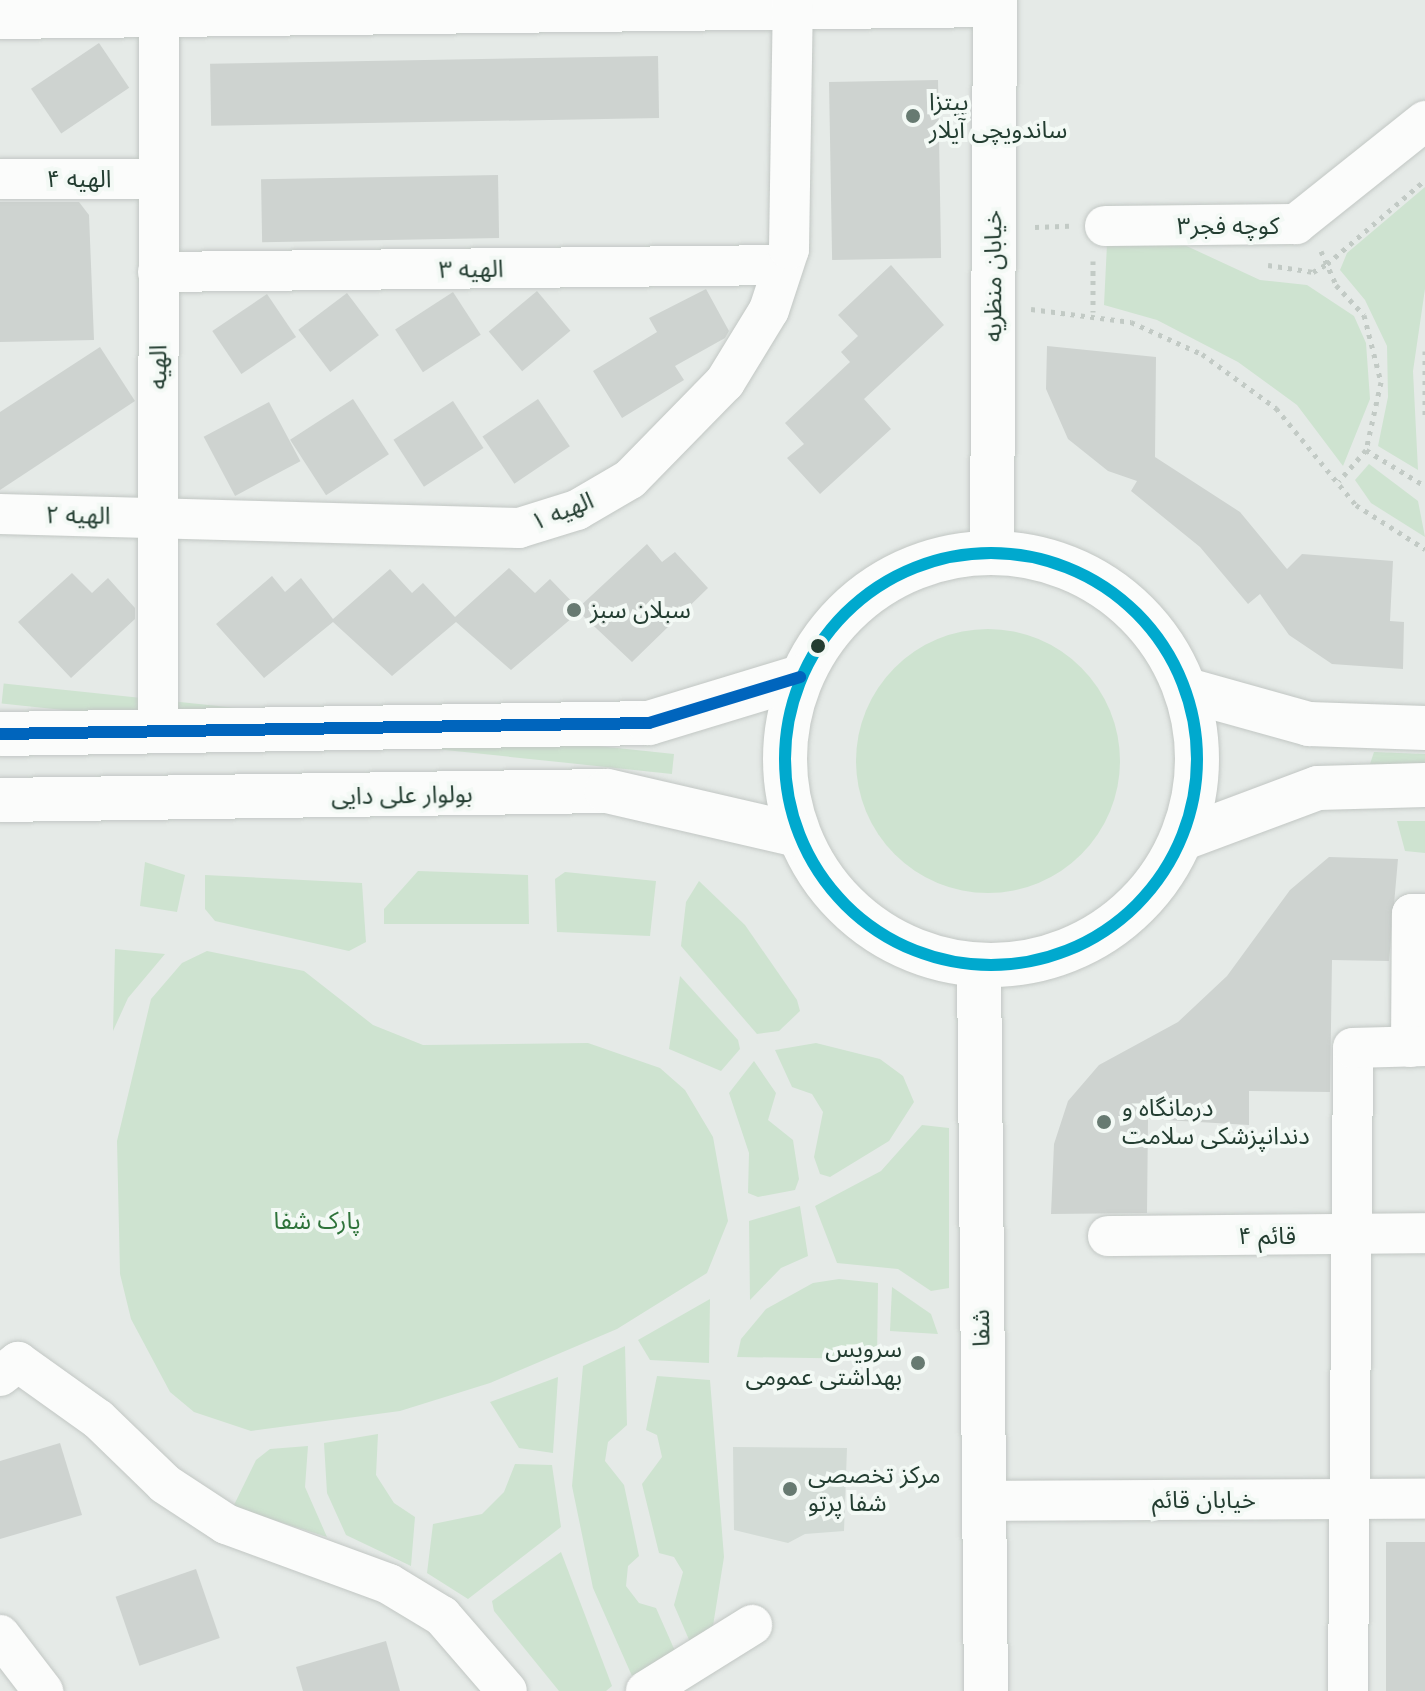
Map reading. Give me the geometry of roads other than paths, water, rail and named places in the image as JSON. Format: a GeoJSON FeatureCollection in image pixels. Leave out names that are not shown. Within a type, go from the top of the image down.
{"type":"FeatureCollection","features":[{"type":"Feature","properties":{"kind":"main road","name":"خیابان منظریه"},"geometry":{"type":"LineString","coordinates":[[992,551],[995,3]]}},
{"type":"Feature","properties":{"kind":"main road"},"geometry":{"type":"LineString","coordinates":[[992,551],[1055,561],[1112,590],[1158,634],[1187,690],[1198,764],[1184,838],[1136,908],[1102,934],[1049,957],[979,965],[921,954],[869,926],[828,886],[798,835],[785,783],[785,742],[800,677],[824,635],[898,573],[992,551]]}},
{"type":"Feature","properties":{"kind":"main road"},"geometry":{"type":"LineString","coordinates":[[0,734],[649,723],[800,677]]}},
{"type":"Feature","properties":{"kind":"main road"},"geometry":{"type":"LineString","coordinates":[[1187,690],[1309,724],[1425,728]]}},
{"type":"Feature","properties":{"kind":"main road"},"geometry":{"type":"LineString","coordinates":[[1184,838],[1318,788],[1425,785]]}},
{"type":"Feature","properties":{"kind":"main road","name":"بولوار علی دایی"},"geometry":{"type":"LineString","coordinates":[[0,800],[607,791],[798,835]]}},
{"type":"Feature","properties":{"kind":"main road","name":"شفا"},"geometry":{"type":"LineString","coordinates":[[979,965],[986,1691]]}},
{"type":"Feature","properties":{"kind":"street"},"geometry":{"type":"LineString","coordinates":[[0,19],[159,8],[995,3]]}},
{"type":"Feature","properties":{"kind":"street","name":"الهیه ۱"},"geometry":{"type":"LineString","coordinates":[[157,516],[519,528],[577,510],[630,479],[725,382],[769,310],[786,257],[792,5]]}},
{"type":"Feature","properties":{"kind":"street","name":"الهیه"},"geometry":{"type":"LineString","coordinates":[[158,733],[159,8]]}},
{"type":"Feature","properties":{"kind":"street","name":"کوچه فجر۳"},"geometry":{"type":"LineString","coordinates":[[1099,226],[1281,228],[1306,219],[1425,121]]}},
{"type":"Feature","properties":{"kind":"street","name":"الهیه ۴"},"geometry":{"type":"LineString","coordinates":[[0,179],[159,179]]}},
{"type":"Feature","properties":{"kind":"street","name":"الهیه ۳"},"geometry":{"type":"LineString","coordinates":[[158,272],[786,257]]}},
{"type":"Feature","properties":{"kind":"street","name":"الهیه ۲"},"geometry":{"type":"LineString","coordinates":[[0,514],[157,516]]}},
{"type":"Feature","properties":{"kind":"street"},"geometry":{"type":"LineString","coordinates":[[1348,1691],[1353,1048],[1418,1047],[1418,914]]}},
{"type":"Feature","properties":{"kind":"street","name":"قائم ۴"},"geometry":{"type":"LineString","coordinates":[[1108,1236],[1425,1233]]}},
{"type":"Feature","properties":{"kind":"street"},"geometry":{"type":"LineString","coordinates":[[0,1376],[18,1362],[98,1419],[165,1484],[226,1524],[389,1584],[442,1616],[507,1691]]}},
{"type":"Feature","properties":{"kind":"street","name":"خیابان قائم"},"geometry":{"type":"LineString","coordinates":[[983,1501],[1425,1499]]}},
{"type":"Feature","properties":{"kind":"street"},"geometry":{"type":"LineString","coordinates":[[646,1691],[752,1625]]}},
{"type":"Feature","properties":{"kind":"street"},"geometry":{"type":"LineString","coordinates":[[0,1635],[43,1691]]}},
{"type":"Feature","properties":{"kind":"place","name":"پیتزا ساندویچی آیلار"},"geometry":{"type":"Point","coordinates":[913,116]}},
{"type":"Feature","properties":{"kind":"place","name":"سبلان سبز"},"geometry":{"type":"Point","coordinates":[574,610]}},
{"type":"Feature","properties":{"kind":"place","name":"درمانگاه و دندانپزشکی سلامت"},"geometry":{"type":"Point","coordinates":[1104,1122]}},
{"type":"Feature","properties":{"kind":"place","name":"سرویس بهداشتی عمومی"},"geometry":{"type":"Point","coordinates":[918,1363]}},
{"type":"Feature","properties":{"kind":"place","name":"مرکز تخصصی شفا پرتو"},"geometry":{"type":"Point","coordinates":[790,1489]}},
{"type":"Feature","properties":{"kind":"park label","name":"پارک شفا"},"geometry":{"type":"Point","coordinates":[317,1221]}}]}
